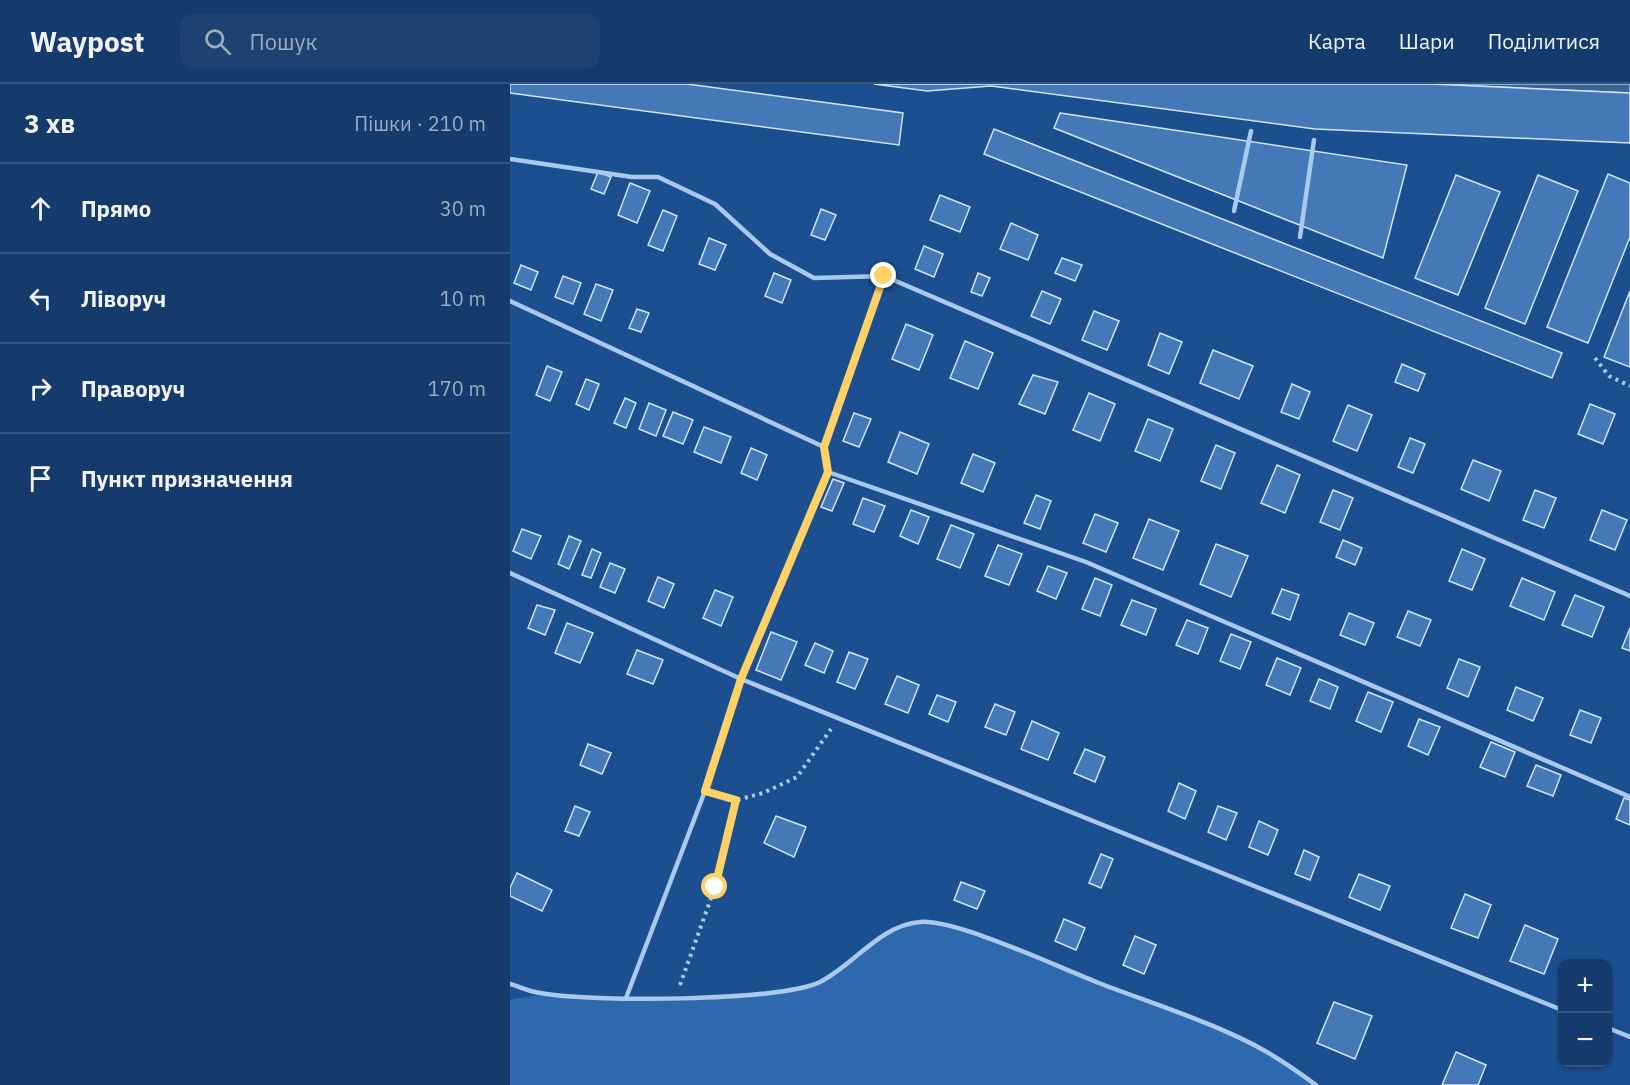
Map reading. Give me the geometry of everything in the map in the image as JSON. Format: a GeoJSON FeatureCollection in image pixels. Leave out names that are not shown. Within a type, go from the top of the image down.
{"type":"FeatureCollection","features":[{"type":"Feature","properties":{"kind":"lane"},"geometry":{"type":"LineString","coordinates":[[1234,211],[1251,131]]}},
{"type":"Feature","properties":{"kind":"lane"},"geometry":{"type":"LineString","coordinates":[[1300,237],[1314,140]]}},
{"type":"Feature","properties":{"kind":"lane"},"geometry":{"type":"LineString","coordinates":[[510,159],[632,177],[658,177],[715,204],[770,254],[814,278],[884,276],[1630,596]]}},
{"type":"Feature","properties":{"kind":"lane"},"geometry":{"type":"LineString","coordinates":[[626,998],[705,791],[741,679],[828,472],[824,447],[884,276]]}},
{"type":"Feature","properties":{"kind":"lane"},"geometry":{"type":"LineString","coordinates":[[510,301],[824,447]]}},
{"type":"Feature","properties":{"kind":"lane"},"geometry":{"type":"LineString","coordinates":[[828,472],[1086,562],[1630,797]]}},
{"type":"Feature","properties":{"kind":"lane"},"geometry":{"type":"LineString","coordinates":[[510,573],[741,679],[1558,1008]]}},
{"type":"Feature","properties":{"kind":"lane"},"geometry":{"type":"LineString","coordinates":[[510,984],[539,993],[626,998],[792,990],[818,983],[837,972],[885,935],[919,922],[938,923],[1001,944],[1203,1024],[1266,1051],[1316,1085]]}},
{"type":"Feature","properties":{"kind":"lane"},"geometry":{"type":"LineString","coordinates":[[1612,1030],[1630,1037]]}},
{"type":"Feature","properties":{"kind":"path"},"geometry":{"type":"LineString","coordinates":[[1595,358],[1609,376],[1630,386]]}},
{"type":"Feature","properties":{"kind":"path"},"geometry":{"type":"LineString","coordinates":[[705,791],[736,800],[764,793],[797,777],[838,718]]}},
{"type":"Feature","properties":{"kind":"path"},"geometry":{"type":"LineString","coordinates":[[676,997],[715,887],[736,800]]}},
{"type":"Feature","properties":{"kind":"shaded area"},"geometry":{"type":"Polygon","coordinates":[[[1432,84],[1630,84],[1630,93],[1432,84]]]}},
{"type":"Feature","properties":{"kind":"shaded area"},"geometry":{"type":"Polygon","coordinates":[[[919,922],[938,923],[1001,944],[1203,1024],[1266,1051],[1316,1085],[510,1085],[510,1000],[552,995],[708,998],[792,990],[825,977],[886,937],[919,922]]]}},
{"type":"Feature","properties":{"kind":"building"},"geometry":{"type":"Polygon","coordinates":[[[510,84],[687,84],[903,113],[899,145],[510,93],[510,84]]]}},
{"type":"Feature","properties":{"kind":"building"},"geometry":{"type":"Polygon","coordinates":[[[874,84],[1432,84],[1630,93],[1630,143],[1315,129],[991,86],[927,91],[874,84]]]}},
{"type":"Feature","properties":{"kind":"building"},"geometry":{"type":"Polygon","coordinates":[[[1060,113],[1407,165],[1383,258],[1054,128],[1060,113]]]}},
{"type":"Feature","properties":{"kind":"building"},"geometry":{"type":"Polygon","coordinates":[[[994,129],[1562,353],[1552,378],[984,154],[994,129]]]}},
{"type":"Feature","properties":{"kind":"building"},"geometry":{"type":"Polygon","coordinates":[[[598,172],[611,177],[604,194],[591,189],[598,172]]]}},
{"type":"Feature","properties":{"kind":"building"},"geometry":{"type":"Polygon","coordinates":[[[1608,174],[1630,183],[1630,237],[1588,343],[1547,327],[1608,174]]]}},
{"type":"Feature","properties":{"kind":"building"},"geometry":{"type":"Polygon","coordinates":[[[1456,175],[1500,192],[1458,295],[1415,278],[1456,175]]]}},
{"type":"Feature","properties":{"kind":"building"},"geometry":{"type":"Polygon","coordinates":[[[1538,175],[1578,191],[1525,324],[1485,308],[1538,175]]]}},
{"type":"Feature","properties":{"kind":"building"},"geometry":{"type":"Polygon","coordinates":[[[630,183],[650,191],[637,223],[618,215],[630,183]]]}},
{"type":"Feature","properties":{"kind":"building"},"geometry":{"type":"Polygon","coordinates":[[[940,195],[970,207],[960,232],[930,220],[940,195]]]}},
{"type":"Feature","properties":{"kind":"building"},"geometry":{"type":"Polygon","coordinates":[[[821,209],[836,215],[825,240],[811,235],[821,209]]]}},
{"type":"Feature","properties":{"kind":"building"},"geometry":{"type":"Polygon","coordinates":[[[663,210],[677,216],[663,251],[648,245],[663,210]]]}},
{"type":"Feature","properties":{"kind":"building"},"geometry":{"type":"Polygon","coordinates":[[[1011,223],[1038,235],[1028,260],[1000,249],[1011,223]]]}},
{"type":"Feature","properties":{"kind":"building"},"geometry":{"type":"Polygon","coordinates":[[[709,238],[726,245],[715,270],[699,264],[709,238]]]}},
{"type":"Feature","properties":{"kind":"building"},"geometry":{"type":"Polygon","coordinates":[[[924,246],[943,254],[934,277],[915,269],[924,246]]]}},
{"type":"Feature","properties":{"kind":"building"},"geometry":{"type":"Polygon","coordinates":[[[1062,258],[1082,265],[1075,281],[1055,273],[1062,258]]]}},
{"type":"Feature","properties":{"kind":"building"},"geometry":{"type":"Polygon","coordinates":[[[521,265],[538,272],[531,290],[514,283],[521,265]]]}},
{"type":"Feature","properties":{"kind":"building"},"geometry":{"type":"Polygon","coordinates":[[[774,273],[791,280],[782,303],[765,296],[774,273]]]}},
{"type":"Feature","properties":{"kind":"building"},"geometry":{"type":"Polygon","coordinates":[[[978,273],[990,278],[982,296],[971,292],[978,273]]]}},
{"type":"Feature","properties":{"kind":"building"},"geometry":{"type":"Polygon","coordinates":[[[563,276],[581,283],[573,304],[555,297],[563,276]]]}},
{"type":"Feature","properties":{"kind":"building"},"geometry":{"type":"Polygon","coordinates":[[[596,284],[613,290],[601,321],[584,314],[596,284]]]}},
{"type":"Feature","properties":{"kind":"building"},"geometry":{"type":"Polygon","coordinates":[[[1042,291],[1061,299],[1050,324],[1031,316],[1042,291]]]}},
{"type":"Feature","properties":{"kind":"building"},"geometry":{"type":"Polygon","coordinates":[[[1630,291],[1630,367],[1604,357],[1630,291]]]}},
{"type":"Feature","properties":{"kind":"building"},"geometry":{"type":"Polygon","coordinates":[[[637,309],[649,313],[641,332],[629,328],[637,309]]]}},
{"type":"Feature","properties":{"kind":"building"},"geometry":{"type":"Polygon","coordinates":[[[1094,311],[1119,321],[1107,350],[1082,340],[1094,311]]]}},
{"type":"Feature","properties":{"kind":"building"},"geometry":{"type":"Polygon","coordinates":[[[906,324],[933,335],[919,370],[892,359],[906,324]]]}},
{"type":"Feature","properties":{"kind":"building"},"geometry":{"type":"Polygon","coordinates":[[[1160,333],[1182,342],[1169,374],[1148,365],[1160,333]]]}},
{"type":"Feature","properties":{"kind":"building"},"geometry":{"type":"Polygon","coordinates":[[[965,341],[993,353],[978,389],[950,378],[965,341]]]}},
{"type":"Feature","properties":{"kind":"building"},"geometry":{"type":"Polygon","coordinates":[[[1213,350],[1253,366],[1239,399],[1200,383],[1213,350]]]}},
{"type":"Feature","properties":{"kind":"building"},"geometry":{"type":"Polygon","coordinates":[[[1402,364],[1425,374],[1418,391],[1395,382],[1402,364]]]}},
{"type":"Feature","properties":{"kind":"building"},"geometry":{"type":"Polygon","coordinates":[[[547,366],[562,372],[550,401],[536,395],[547,366]]]}},
{"type":"Feature","properties":{"kind":"building"},"geometry":{"type":"Polygon","coordinates":[[[1033,375],[1058,382],[1045,414],[1019,404],[1033,375]]]}},
{"type":"Feature","properties":{"kind":"building"},"geometry":{"type":"Polygon","coordinates":[[[586,379],[599,384],[589,410],[576,404],[586,379]]]}},
{"type":"Feature","properties":{"kind":"building"},"geometry":{"type":"Polygon","coordinates":[[[1292,384],[1310,392],[1299,419],[1281,412],[1292,384]]]}},
{"type":"Feature","properties":{"kind":"building"},"geometry":{"type":"Polygon","coordinates":[[[1089,393],[1115,404],[1100,441],[1073,430],[1089,393]]]}},
{"type":"Feature","properties":{"kind":"building"},"geometry":{"type":"Polygon","coordinates":[[[625,398],[636,403],[626,428],[614,423],[625,398]]]}},
{"type":"Feature","properties":{"kind":"building"},"geometry":{"type":"Polygon","coordinates":[[[649,403],[666,410],[656,436],[639,429],[649,403]]]}},
{"type":"Feature","properties":{"kind":"building"},"geometry":{"type":"Polygon","coordinates":[[[1590,404],[1615,414],[1603,444],[1578,434],[1590,404]]]}},
{"type":"Feature","properties":{"kind":"building"},"geometry":{"type":"Polygon","coordinates":[[[1348,405],[1372,415],[1357,451],[1333,441],[1348,405]]]}},
{"type":"Feature","properties":{"kind":"building"},"geometry":{"type":"Polygon","coordinates":[[[673,412],[693,420],[683,444],[663,436],[673,412]]]}},
{"type":"Feature","properties":{"kind":"building"},"geometry":{"type":"Polygon","coordinates":[[[854,413],[871,419],[859,447],[843,441],[854,413]]]}},
{"type":"Feature","properties":{"kind":"building"},"geometry":{"type":"Polygon","coordinates":[[[1148,419],[1173,429],[1160,461],[1135,451],[1148,419]]]}},
{"type":"Feature","properties":{"kind":"building"},"geometry":{"type":"Polygon","coordinates":[[[704,427],[731,437],[721,463],[694,452],[704,427]]]}},
{"type":"Feature","properties":{"kind":"building"},"geometry":{"type":"Polygon","coordinates":[[[900,432],[929,444],[917,474],[888,462],[900,432]]]}},
{"type":"Feature","properties":{"kind":"building"},"geometry":{"type":"Polygon","coordinates":[[[1410,438],[1425,444],[1413,473],[1398,467],[1410,438]]]}},
{"type":"Feature","properties":{"kind":"building"},"geometry":{"type":"Polygon","coordinates":[[[1216,445],[1235,453],[1221,489],[1201,481],[1216,445]]]}},
{"type":"Feature","properties":{"kind":"building"},"geometry":{"type":"Polygon","coordinates":[[[751,448],[767,455],[757,480],[741,473],[751,448]]]}},
{"type":"Feature","properties":{"kind":"building"},"geometry":{"type":"Polygon","coordinates":[[[973,454],[995,463],[983,492],[961,483],[973,454]]]}},
{"type":"Feature","properties":{"kind":"building"},"geometry":{"type":"Polygon","coordinates":[[[1473,460],[1501,471],[1489,501],[1461,489],[1473,460]]]}},
{"type":"Feature","properties":{"kind":"building"},"geometry":{"type":"Polygon","coordinates":[[[1277,465],[1300,475],[1285,513],[1261,503],[1277,465]]]}},
{"type":"Feature","properties":{"kind":"building"},"geometry":{"type":"Polygon","coordinates":[[[833,479],[844,483],[832,511],[821,507],[833,479]]]}},
{"type":"Feature","properties":{"kind":"building"},"geometry":{"type":"Polygon","coordinates":[[[1333,490],[1353,498],[1340,530],[1320,522],[1333,490]]]}},
{"type":"Feature","properties":{"kind":"building"},"geometry":{"type":"Polygon","coordinates":[[[1535,490],[1556,498],[1544,528],[1523,520],[1535,490]]]}},
{"type":"Feature","properties":{"kind":"building"},"geometry":{"type":"Polygon","coordinates":[[[1036,495],[1051,501],[1040,529],[1024,523],[1036,495]]]}},
{"type":"Feature","properties":{"kind":"building"},"geometry":{"type":"Polygon","coordinates":[[[863,498],[885,506],[874,532],[853,524],[863,498]]]}},
{"type":"Feature","properties":{"kind":"building"},"geometry":{"type":"Polygon","coordinates":[[[911,510],[929,517],[918,544],[900,536],[911,510]]]}},
{"type":"Feature","properties":{"kind":"building"},"geometry":{"type":"Polygon","coordinates":[[[1602,510],[1627,520],[1615,550],[1590,540],[1602,510]]]}},
{"type":"Feature","properties":{"kind":"building"},"geometry":{"type":"Polygon","coordinates":[[[1095,514],[1118,523],[1106,552],[1083,543],[1095,514]]]}},
{"type":"Feature","properties":{"kind":"building"},"geometry":{"type":"Polygon","coordinates":[[[1149,519],[1179,531],[1163,570],[1133,558],[1149,519]]]}},
{"type":"Feature","properties":{"kind":"building"},"geometry":{"type":"Polygon","coordinates":[[[951,525],[974,534],[960,568],[937,559],[951,525]]]}},
{"type":"Feature","properties":{"kind":"building"},"geometry":{"type":"Polygon","coordinates":[[[522,529],[541,536],[531,559],[513,551],[522,529]]]}},
{"type":"Feature","properties":{"kind":"building"},"geometry":{"type":"Polygon","coordinates":[[[569,536],[581,541],[569,569],[558,564],[569,536]]]}},
{"type":"Feature","properties":{"kind":"building"},"geometry":{"type":"Polygon","coordinates":[[[1343,540],[1362,548],[1355,565],[1336,557],[1343,540]]]}},
{"type":"Feature","properties":{"kind":"building"},"geometry":{"type":"Polygon","coordinates":[[[1216,544],[1248,556],[1231,597],[1200,584],[1216,544]]]}},
{"type":"Feature","properties":{"kind":"building"},"geometry":{"type":"Polygon","coordinates":[[[998,545],[1022,554],[1009,585],[985,576],[998,545]]]}},
{"type":"Feature","properties":{"kind":"building"},"geometry":{"type":"Polygon","coordinates":[[[592,549],[601,553],[591,578],[582,575],[592,549]]]}},
{"type":"Feature","properties":{"kind":"building"},"geometry":{"type":"Polygon","coordinates":[[[1462,549],[1485,559],[1472,590],[1449,581],[1462,549]]]}},
{"type":"Feature","properties":{"kind":"building"},"geometry":{"type":"Polygon","coordinates":[[[610,563],[625,569],[615,593],[600,587],[610,563]]]}},
{"type":"Feature","properties":{"kind":"building"},"geometry":{"type":"Polygon","coordinates":[[[1048,566],[1067,573],[1056,599],[1037,591],[1048,566]]]}},
{"type":"Feature","properties":{"kind":"building"},"geometry":{"type":"Polygon","coordinates":[[[658,577],[674,584],[664,608],[648,601],[658,577]]]}},
{"type":"Feature","properties":{"kind":"building"},"geometry":{"type":"Polygon","coordinates":[[[1095,578],[1112,585],[1100,616],[1082,609],[1095,578]]]}},
{"type":"Feature","properties":{"kind":"building"},"geometry":{"type":"Polygon","coordinates":[[[1522,578],[1555,592],[1544,620],[1510,606],[1522,578]]]}},
{"type":"Feature","properties":{"kind":"building"},"geometry":{"type":"Polygon","coordinates":[[[1282,589],[1299,595],[1290,620],[1272,613],[1282,589]]]}},
{"type":"Feature","properties":{"kind":"building"},"geometry":{"type":"Polygon","coordinates":[[[715,590],[733,597],[721,626],[703,618],[715,590]]]}},
{"type":"Feature","properties":{"kind":"building"},"geometry":{"type":"Polygon","coordinates":[[[1575,595],[1604,607],[1592,637],[1562,625],[1575,595]]]}},
{"type":"Feature","properties":{"kind":"building"},"geometry":{"type":"Polygon","coordinates":[[[1132,600],[1156,609],[1146,635],[1121,625],[1132,600]]]}},
{"type":"Feature","properties":{"kind":"building"},"geometry":{"type":"Polygon","coordinates":[[[537,605],[555,610],[545,635],[528,628],[537,605]]]}},
{"type":"Feature","properties":{"kind":"building"},"geometry":{"type":"Polygon","coordinates":[[[1408,611],[1431,620],[1420,646],[1397,637],[1408,611]]]}},
{"type":"Feature","properties":{"kind":"building"},"geometry":{"type":"Polygon","coordinates":[[[1349,613],[1374,623],[1365,645],[1340,635],[1349,613]]]}},
{"type":"Feature","properties":{"kind":"building"},"geometry":{"type":"Polygon","coordinates":[[[1187,620],[1208,628],[1198,654],[1176,645],[1187,620]]]}},
{"type":"Feature","properties":{"kind":"building"},"geometry":{"type":"Polygon","coordinates":[[[567,623],[593,633],[580,663],[555,653],[567,623]]]}},
{"type":"Feature","properties":{"kind":"building"},"geometry":{"type":"Polygon","coordinates":[[[1630,628],[1630,651],[1622,648],[1630,628]]]}},
{"type":"Feature","properties":{"kind":"building"},"geometry":{"type":"Polygon","coordinates":[[[771,632],[797,642],[781,680],[756,670],[771,632]]]}},
{"type":"Feature","properties":{"kind":"building"},"geometry":{"type":"Polygon","coordinates":[[[1231,634],[1251,642],[1240,669],[1220,661],[1231,634]]]}},
{"type":"Feature","properties":{"kind":"building"},"geometry":{"type":"Polygon","coordinates":[[[815,643],[833,651],[824,673],[805,665],[815,643]]]}},
{"type":"Feature","properties":{"kind":"building"},"geometry":{"type":"Polygon","coordinates":[[[637,650],[663,660],[653,684],[627,674],[637,650]]]}},
{"type":"Feature","properties":{"kind":"building"},"geometry":{"type":"Polygon","coordinates":[[[849,652],[868,659],[855,689],[837,682],[849,652]]]}},
{"type":"Feature","properties":{"kind":"building"},"geometry":{"type":"Polygon","coordinates":[[[1277,658],[1301,668],[1290,695],[1266,685],[1277,658]]]}},
{"type":"Feature","properties":{"kind":"building"},"geometry":{"type":"Polygon","coordinates":[[[1459,659],[1480,667],[1468,697],[1447,688],[1459,659]]]}},
{"type":"Feature","properties":{"kind":"building"},"geometry":{"type":"Polygon","coordinates":[[[897,676],[919,685],[908,713],[885,704],[897,676]]]}},
{"type":"Feature","properties":{"kind":"building"},"geometry":{"type":"Polygon","coordinates":[[[1319,679],[1338,687],[1330,709],[1310,701],[1319,679]]]}},
{"type":"Feature","properties":{"kind":"building"},"geometry":{"type":"Polygon","coordinates":[[[1516,687],[1543,698],[1533,721],[1507,710],[1516,687]]]}},
{"type":"Feature","properties":{"kind":"building"},"geometry":{"type":"Polygon","coordinates":[[[1368,692],[1393,702],[1381,732],[1356,721],[1368,692]]]}},
{"type":"Feature","properties":{"kind":"building"},"geometry":{"type":"Polygon","coordinates":[[[937,695],[956,702],[948,722],[929,714],[937,695]]]}},
{"type":"Feature","properties":{"kind":"building"},"geometry":{"type":"Polygon","coordinates":[[[995,704],[1015,712],[1006,735],[985,727],[995,704]]]}},
{"type":"Feature","properties":{"kind":"building"},"geometry":{"type":"Polygon","coordinates":[[[1580,710],[1601,718],[1591,743],[1570,735],[1580,710]]]}},
{"type":"Feature","properties":{"kind":"building"},"geometry":{"type":"Polygon","coordinates":[[[1419,719],[1440,727],[1428,755],[1408,746],[1419,719]]]}},
{"type":"Feature","properties":{"kind":"building"},"geometry":{"type":"Polygon","coordinates":[[[1032,721],[1059,733],[1048,760],[1021,749],[1032,721]]]}},
{"type":"Feature","properties":{"kind":"building"},"geometry":{"type":"Polygon","coordinates":[[[1491,742],[1515,752],[1505,777],[1480,767],[1491,742]]]}},
{"type":"Feature","properties":{"kind":"building"},"geometry":{"type":"Polygon","coordinates":[[[588,744],[611,753],[602,774],[580,765],[588,744]]]}},
{"type":"Feature","properties":{"kind":"building"},"geometry":{"type":"Polygon","coordinates":[[[1085,749],[1105,757],[1095,782],[1074,773],[1085,749]]]}},
{"type":"Feature","properties":{"kind":"building"},"geometry":{"type":"Polygon","coordinates":[[[1536,765],[1561,775],[1553,796],[1527,786],[1536,765]]]}},
{"type":"Feature","properties":{"kind":"building"},"geometry":{"type":"Polygon","coordinates":[[[1179,783],[1196,791],[1185,819],[1168,811],[1179,783]]]}},
{"type":"Feature","properties":{"kind":"building"},"geometry":{"type":"Polygon","coordinates":[[[1624,798],[1630,800],[1630,825],[1616,819],[1624,798]]]}},
{"type":"Feature","properties":{"kind":"building"},"geometry":{"type":"Polygon","coordinates":[[[575,806],[590,812],[579,836],[565,831],[575,806]]]}},
{"type":"Feature","properties":{"kind":"building"},"geometry":{"type":"Polygon","coordinates":[[[1218,806],[1237,813],[1226,840],[1208,832],[1218,806]]]}},
{"type":"Feature","properties":{"kind":"building"},"geometry":{"type":"Polygon","coordinates":[[[776,816],[806,827],[794,857],[764,843],[776,816]]]}},
{"type":"Feature","properties":{"kind":"building"},"geometry":{"type":"Polygon","coordinates":[[[1259,821],[1278,830],[1268,855],[1249,847],[1259,821]]]}},
{"type":"Feature","properties":{"kind":"building"},"geometry":{"type":"Polygon","coordinates":[[[1304,850],[1319,857],[1310,880],[1295,874],[1304,850]]]}},
{"type":"Feature","properties":{"kind":"building"},"geometry":{"type":"Polygon","coordinates":[[[1101,854],[1113,859],[1101,888],[1089,883],[1101,854]]]}},
{"type":"Feature","properties":{"kind":"building"},"geometry":{"type":"Polygon","coordinates":[[[517,873],[552,890],[542,911],[510,896],[510,888],[517,873]]]}},
{"type":"Feature","properties":{"kind":"building"},"geometry":{"type":"Polygon","coordinates":[[[1359,874],[1390,886],[1380,910],[1349,897],[1359,874]]]}},
{"type":"Feature","properties":{"kind":"building"},"geometry":{"type":"Polygon","coordinates":[[[961,882],[985,891],[977,909],[954,900],[961,882]]]}},
{"type":"Feature","properties":{"kind":"building"},"geometry":{"type":"Polygon","coordinates":[[[1465,894],[1491,905],[1478,938],[1451,928],[1465,894]]]}},
{"type":"Feature","properties":{"kind":"building"},"geometry":{"type":"Polygon","coordinates":[[[1064,919],[1085,928],[1076,950],[1055,941],[1064,919]]]}},
{"type":"Feature","properties":{"kind":"building"},"geometry":{"type":"Polygon","coordinates":[[[1525,925],[1558,939],[1544,974],[1510,961],[1525,925]]]}},
{"type":"Feature","properties":{"kind":"building"},"geometry":{"type":"Polygon","coordinates":[[[1135,936],[1156,945],[1144,974],[1123,965],[1135,936]]]}},
{"type":"Feature","properties":{"kind":"building"},"geometry":{"type":"Polygon","coordinates":[[[1334,1002],[1372,1016],[1355,1059],[1317,1043],[1334,1002]]]}},
{"type":"Feature","properties":{"kind":"building"},"geometry":{"type":"Polygon","coordinates":[[[1456,1052],[1486,1065],[1478,1085],[1442,1085],[1456,1052]]]}},
{"type":"Feature","properties":{"kind":"route"},"geometry":{"type":"LineString","coordinates":[[715,887],[736,800],[705,791],[741,679],[828,472],[824,447],[884,276]]}}]}
